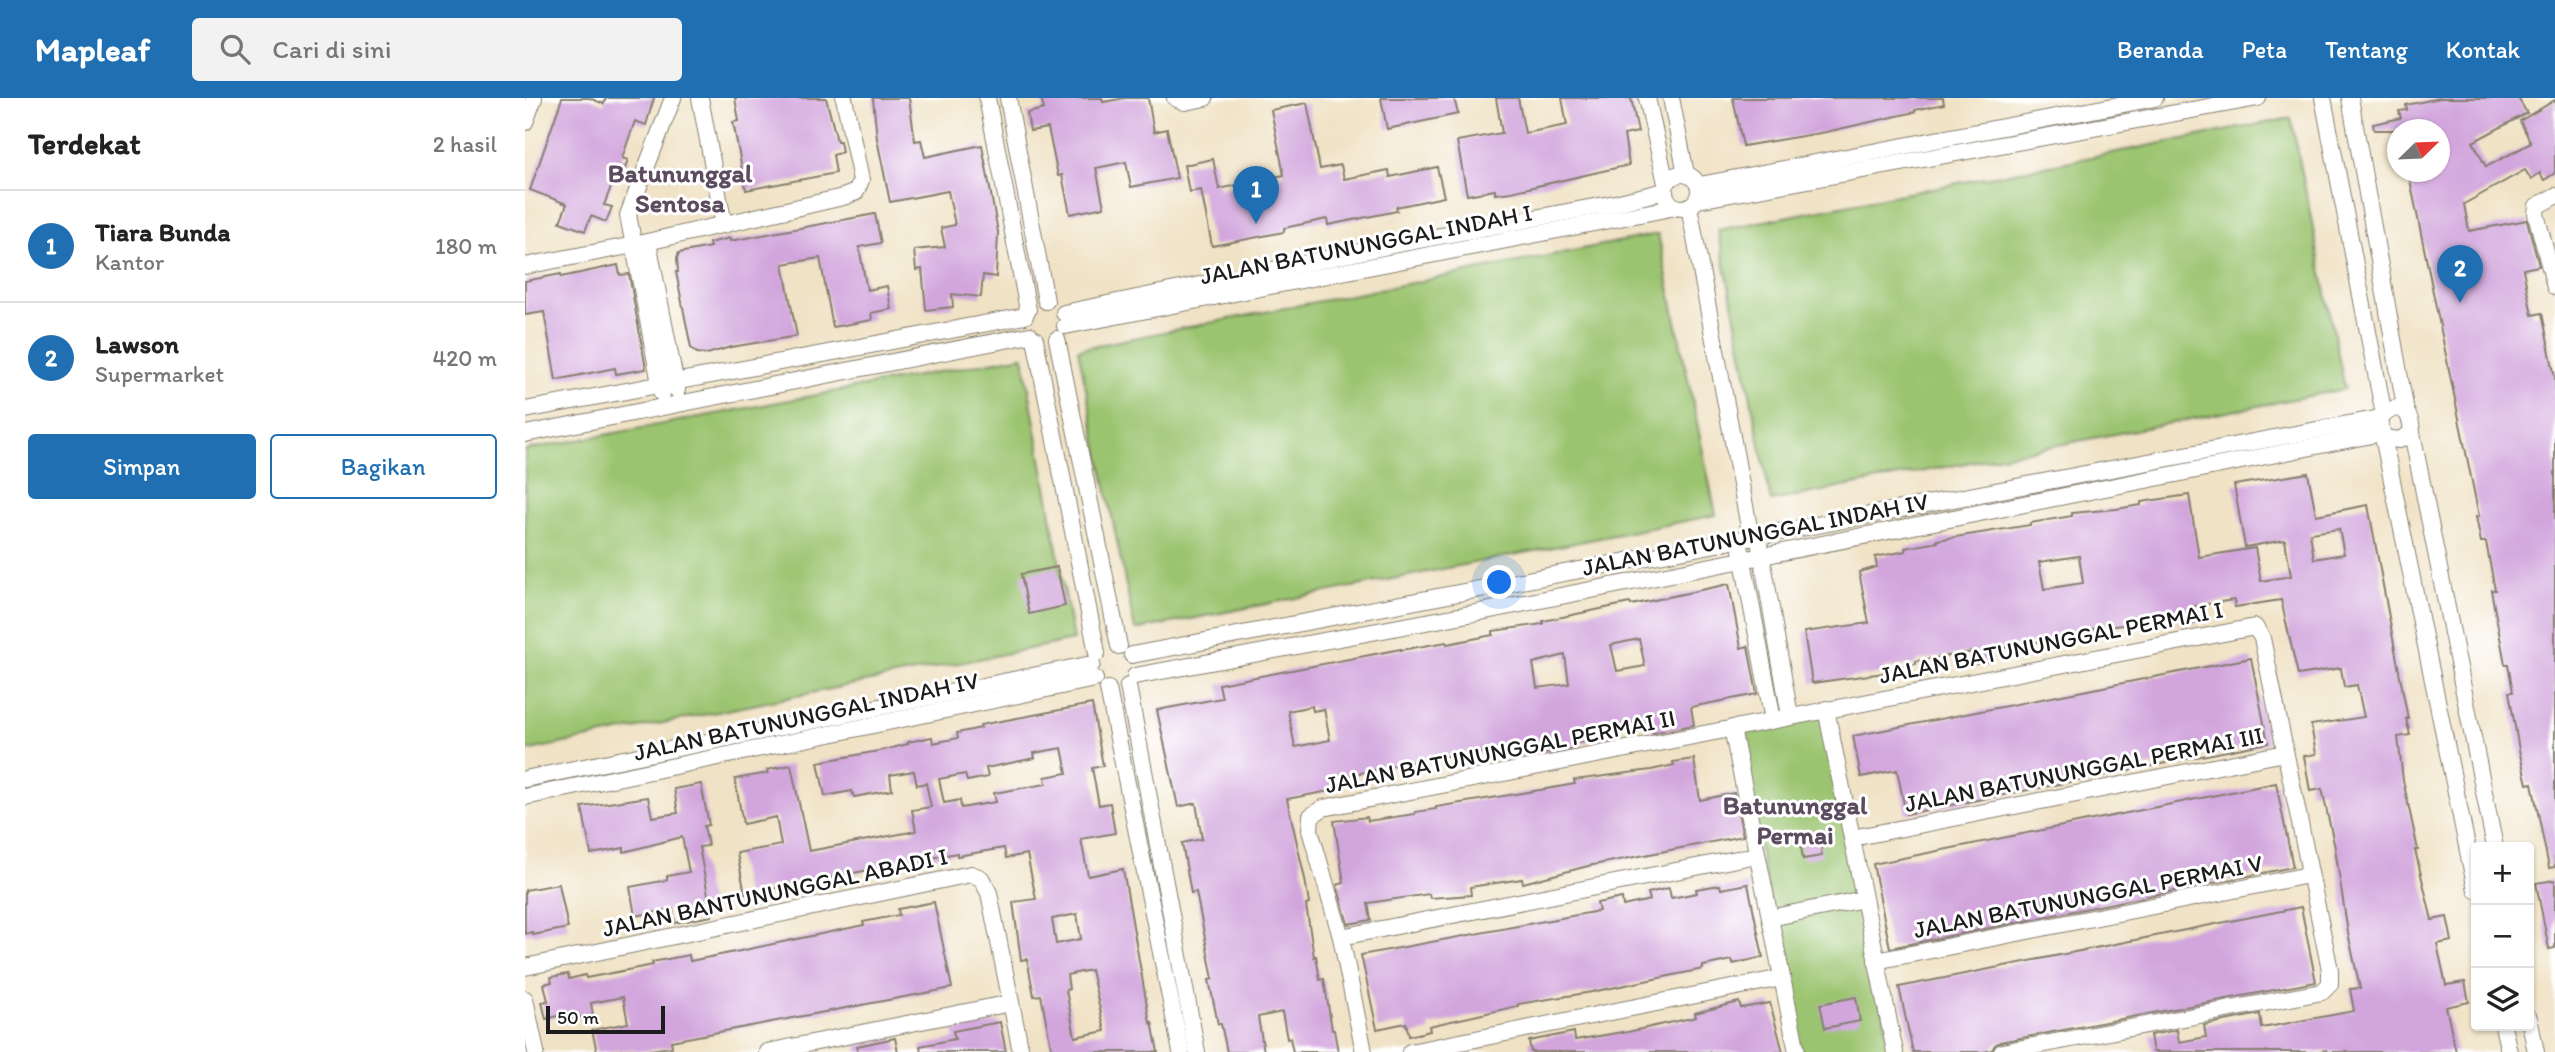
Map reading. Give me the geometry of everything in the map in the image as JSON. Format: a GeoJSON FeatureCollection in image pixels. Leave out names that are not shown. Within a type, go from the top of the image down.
{"type":"FeatureCollection","features":[{"type":"Feature","properties":{"kind":"street"},"geometry":{"type":"LineString","coordinates":[[525,122],[534,98]]}},
{"type":"Feature","properties":{"kind":"street"},"geometry":{"type":"LineString","coordinates":[[672,405],[641,244],[628,215],[673,98]]}},
{"type":"Feature","properties":{"kind":"street"},"geometry":{"type":"LineString","coordinates":[[700,98],[724,225]]}},
{"type":"Feature","properties":{"kind":"street"},"geometry":{"type":"LineString","coordinates":[[525,266],[641,244],[856,192],[861,180],[844,98]]}},
{"type":"Feature","properties":{"kind":"street"},"geometry":{"type":"LineString","coordinates":[[987,98],[1027,313],[1025,326],[1033,337],[1098,671],[1184,1040],[1197,1052]]}},
{"type":"Feature","properties":{"kind":"street"},"geometry":{"type":"LineString","coordinates":[[1008,98],[1046,301]]}},
{"type":"Feature","properties":{"kind":"street"},"geometry":{"type":"LineString","coordinates":[[1175,98],[1185,102],[1205,98]]}},
{"type":"Feature","properties":{"kind":"street"},"geometry":{"type":"LineString","coordinates":[[1647,98],[1670,204],[1691,200]]}},
{"type":"Feature","properties":{"kind":"street"},"geometry":{"type":"LineString","coordinates":[[1671,98],[1686,174]]}},
{"type":"Feature","properties":{"kind":"street","name":"JALAN BATUNUNGGAL INDAH I"},"geometry":{"type":"LineString","coordinates":[[1062,326],[1401,261],[1975,141],[2155,98]]}},
{"type":"Feature","properties":{"kind":"street","name":"JALAN BATUNUNGGAL INDAH I"},"geometry":{"type":"LineString","coordinates":[[1975,141],[2257,98]]}},
{"type":"Feature","properties":{"kind":"street"},"geometry":{"type":"LineString","coordinates":[[2323,98],[2383,426],[2471,865]]}},
{"type":"Feature","properties":{"kind":"street"},"geometry":{"type":"LineString","coordinates":[[2350,98],[2406,412],[2412,422],[2412,433],[2494,842]]}},
{"type":"Feature","properties":{"kind":"street"},"geometry":{"type":"LineString","coordinates":[[1665,187],[1676,175],[1686,174],[1696,178],[1691,200],[1749,538],[1743,559],[1773,720]]}},
{"type":"Feature","properties":{"kind":"street","name":"JALAN BATUNUNGGAL INDAH I"},"geometry":{"type":"LineString","coordinates":[[1062,326],[1398,244],[1615,204],[1665,187]]}},
{"type":"Feature","properties":{"kind":"street"},"geometry":{"type":"LineString","coordinates":[[2555,196],[2537,206],[2536,214],[2555,287]]}},
{"type":"Feature","properties":{"kind":"street"},"geometry":{"type":"LineString","coordinates":[[1398,244],[1401,261]]}},
{"type":"Feature","properties":{"kind":"street"},"geometry":{"type":"LineString","coordinates":[[525,410],[1027,313],[1036,303],[1046,301],[1057,304],[1126,650],[1136,665],[1131,681],[1184,1040]]}},
{"type":"Feature","properties":{"kind":"street"},"geometry":{"type":"LineString","coordinates":[[525,434],[1033,337],[1047,342],[1062,326]]}},
{"type":"Feature","properties":{"kind":"street"},"geometry":{"type":"LineString","coordinates":[[2383,426],[2394,409],[2406,412]]}},
{"type":"Feature","properties":{"kind":"street"},"geometry":{"type":"LineString","coordinates":[[2383,426],[2399,440],[2412,433]]}},
{"type":"Feature","properties":{"kind":"street","name":"JALAN BATUNUNGGAL INDAH IV"},"geometry":{"type":"LineString","coordinates":[[1126,650],[1476,590],[2055,480],[2383,426]]}},
{"type":"Feature","properties":{"kind":"street","name":"JALAN BATUNUNGGAL INDAH IV"},"geometry":{"type":"LineString","coordinates":[[1131,681],[2058,497],[2383,426]]}},
{"type":"Feature","properties":{"kind":"street"},"geometry":{"type":"LineString","coordinates":[[2055,480],[2058,497]]}},
{"type":"Feature","properties":{"kind":"street"},"geometry":{"type":"LineString","coordinates":[[1749,538],[1762,556],[1790,716]]}},
{"type":"Feature","properties":{"kind":"street"},"geometry":{"type":"LineString","coordinates":[[1476,590],[1480,612]]}},
{"type":"Feature","properties":{"kind":"street","name":"JALAN BATUNUNGGAL PERMAI I"},"geometry":{"type":"LineString","coordinates":[[1826,709],[2255,627],[2262,638],[2330,970],[2330,984],[2322,992],[2002,1052]]}},
{"type":"Feature","properties":{"kind":"street"},"geometry":{"type":"LineString","coordinates":[[1098,671],[1107,647],[1126,650]]}},
{"type":"Feature","properties":{"kind":"street"},"geometry":{"type":"LineString","coordinates":[[1098,671],[1118,690],[1131,681]]}},
{"type":"Feature","properties":{"kind":"street","name":"JALAN BATUNUNGGAL INDAH IV"},"geometry":{"type":"LineString","coordinates":[[525,779],[739,735],[1098,671]]}},
{"type":"Feature","properties":{"kind":"street","name":"JALAN BATUNUNGGAL INDAH IV"},"geometry":{"type":"LineString","coordinates":[[525,797],[743,754],[1098,671]]}},
{"type":"Feature","properties":{"kind":"street"},"geometry":{"type":"LineString","coordinates":[[1797,1052],[1732,728],[1826,709],[1895,1052]]}},
{"type":"Feature","properties":{"kind":"street","name":"JALAN BATUNUNGGAL PERMAI II"},"geometry":{"type":"LineString","coordinates":[[1364,1052],[1341,937],[1310,830],[1311,816],[1323,808],[1732,728]]}},
{"type":"Feature","properties":{"kind":"street"},"geometry":{"type":"LineString","coordinates":[[739,735],[743,754]]}},
{"type":"Feature","properties":{"kind":"street","name":"JALAN BATUNUNGGAL PERMAI III"},"geometry":{"type":"LineString","coordinates":[[1852,838],[2285,753]]}},
{"type":"Feature","properties":{"kind":"street"},"geometry":{"type":"LineString","coordinates":[[1341,937],[1757,855]]}},
{"type":"Feature","properties":{"kind":"street","name":"JALAN BANTUNUNGGAL ABADI I"},"geometry":{"type":"LineString","coordinates":[[525,967],[971,874],[981,878],[989,892],[1021,1052]]}},
{"type":"Feature","properties":{"kind":"street","name":"JALAN BATUNUNGGAL PERMAI V"},"geometry":{"type":"LineString","coordinates":[[1877,961],[2309,875]]}},
{"type":"Feature","properties":{"kind":"street"},"geometry":{"type":"LineString","coordinates":[[1770,918],[1864,899]]}},
{"type":"Feature","properties":{"kind":"street"},"geometry":{"type":"LineString","coordinates":[[1410,1052],[1782,978]]}},
{"type":"Feature","properties":{"kind":"street"},"geometry":{"type":"LineString","coordinates":[[525,999],[536,1052]]}},
{"type":"Feature","properties":{"kind":"street"},"geometry":{"type":"LineString","coordinates":[[767,1052],[1011,1003]]}},
{"type":"Feature","properties":{"kind":"street"},"geometry":{"type":"LineString","coordinates":[[2504,1031],[2509,1052]]}},
{"type":"Feature","properties":{"kind":"street"},"geometry":{"type":"LineString","coordinates":[[2532,1031],[2536,1052]]}},
{"type":"Feature","properties":{"kind":"green space"},"geometry":{"type":"Polygon","coordinates":[[[2291,118],[2345,389],[1771,501],[1718,230],[2291,118]]]}},
{"type":"Feature","properties":{"kind":"green space"},"geometry":{"type":"Polygon","coordinates":[[[1658,234],[1716,515],[1135,630],[1078,349],[1658,234]]]}},
{"type":"Feature","properties":{"kind":"green space"},"geometry":{"type":"Polygon","coordinates":[[[1023,356],[1073,640],[525,751],[525,450],[1023,356]]]}},
{"type":"Feature","properties":{"kind":"green space"},"geometry":{"type":"Polygon","coordinates":[[[1826,712],[1891,1052],[1801,1052],[1735,730],[1826,712]]]}},
{"type":"Feature","properties":{"kind":"building"},"geometry":{"type":"Polygon","coordinates":[[[562,98],[589,98],[604,104],[606,98],[654,98],[646,125],[635,121],[622,158],[628,160],[622,176],[616,174],[604,205],[612,207],[606,222],[591,216],[585,231],[560,222],[567,204],[530,190],[562,98]]]}},
{"type":"Feature","properties":{"kind":"building"},"geometry":{"type":"Polygon","coordinates":[[[735,98],[826,98],[842,152],[833,155],[836,173],[746,190],[733,122],[739,121],[735,98]]]}},
{"type":"Feature","properties":{"kind":"building"},"geometry":{"type":"Polygon","coordinates":[[[873,98],[909,98],[915,141],[921,140],[925,157],[982,145],[998,232],[996,277],[983,275],[981,297],[952,294],[953,307],[926,310],[922,269],[916,270],[914,250],[945,247],[941,228],[955,225],[948,191],[890,202],[877,139],[873,98]]]}},
{"type":"Feature","properties":{"kind":"building"},"geometry":{"type":"Polygon","coordinates":[[[1041,98],[1102,98],[1103,102],[1148,98],[1154,132],[1167,129],[1177,178],[1131,187],[1126,162],[1096,168],[1104,207],[1070,214],[1062,175],[1058,176],[1048,128],[1030,131],[1027,113],[1044,109],[1041,98]]]}},
{"type":"Feature","properties":{"kind":"building"},"geometry":{"type":"Polygon","coordinates":[[[1381,98],[1454,98],[1458,114],[1387,129],[1381,98]]]}},
{"type":"Feature","properties":{"kind":"building"},"geometry":{"type":"Polygon","coordinates":[[[1496,98],[1518,98],[1525,133],[1567,125],[1562,98],[1631,98],[1638,132],[1624,135],[1629,165],[1511,192],[1495,194],[1495,190],[1467,195],[1457,141],[1502,133],[1496,98]]]}},
{"type":"Feature","properties":{"kind":"building"},"geometry":{"type":"Polygon","coordinates":[[[1733,98],[1943,98],[1944,104],[1826,132],[1743,146],[1733,98]]]}},
{"type":"Feature","properties":{"kind":"building"},"geometry":{"type":"Polygon","coordinates":[[[2440,98],[2518,98],[2527,113],[2473,142],[2486,167],[2531,143],[2520,121],[2555,100],[2555,173],[2544,180],[2540,173],[2531,179],[2525,170],[2464,204],[2469,231],[2527,220],[2539,266],[2523,269],[2532,315],[2542,313],[2555,378],[2555,867],[2549,868],[2532,783],[2527,784],[2519,750],[2509,692],[2513,692],[2491,590],[2495,590],[2486,542],[2481,542],[2476,517],[2479,516],[2410,182],[2450,182],[2450,119],[2396,119],[2401,118],[2399,111],[2407,110],[2406,105],[2440,98]]]}},
{"type":"Feature","properties":{"kind":"building"},"geometry":{"type":"Polygon","coordinates":[[[1307,103],[1320,169],[1341,165],[1344,179],[1389,170],[1390,177],[1437,167],[1444,197],[1396,207],[1397,211],[1328,225],[1327,219],[1284,228],[1284,232],[1212,246],[1201,190],[1189,192],[1184,165],[1213,159],[1219,189],[1247,183],[1251,200],[1277,195],[1274,177],[1284,175],[1271,110],[1307,103]]]}},
{"type":"Feature","properties":{"kind":"building"},"geometry":{"type":"Polygon","coordinates":[[[2387,121],[2387,130],[2374,130],[2373,124],[2387,121]]]}},
{"type":"Feature","properties":{"kind":"building"},"geometry":{"type":"Polygon","coordinates":[[[875,214],[881,243],[859,247],[867,290],[887,286],[891,309],[871,313],[872,320],[833,327],[820,258],[783,264],[797,336],[731,347],[707,354],[697,353],[691,348],[676,272],[679,253],[710,247],[709,243],[730,238],[730,241],[875,214]]]}},
{"type":"Feature","properties":{"kind":"building"},"geometry":{"type":"Polygon","coordinates":[[[618,265],[620,275],[629,274],[646,369],[616,374],[615,368],[556,380],[544,312],[525,315],[525,281],[561,274],[561,277],[618,265]]]}},
{"type":"Feature","properties":{"kind":"building"},"geometry":{"type":"Polygon","coordinates":[[[2308,473],[2316,515],[2368,505],[2408,719],[2410,735],[2398,737],[2403,780],[2418,850],[2415,850],[2432,920],[2447,917],[2452,941],[2437,944],[2446,985],[2465,982],[2469,1002],[2446,1007],[2456,1052],[2153,1052],[2150,1035],[2177,1030],[2179,1042],[2206,1037],[2204,1025],[2260,1014],[2262,1028],[2354,1011],[2350,989],[2360,988],[2348,933],[2335,848],[2322,789],[2310,791],[2304,756],[2316,754],[2311,725],[2364,717],[2357,685],[2344,687],[2341,668],[2298,675],[2281,600],[2235,607],[2234,600],[2194,606],[2196,623],[2180,625],[2178,613],[2137,619],[2138,623],[2092,629],[2092,632],[1986,651],[1988,662],[1975,664],[1973,652],[1916,661],[1916,664],[1883,669],[1884,673],[1812,683],[1804,632],[1869,623],[1859,572],[1877,567],[1875,557],[1906,551],[1905,548],[1938,542],[1937,540],[2030,525],[2072,516],[2072,513],[2116,509],[2141,505],[2141,502],[2189,495],[2199,557],[2255,548],[2261,581],[2291,576],[2285,540],[2245,547],[2234,485],[2308,473]],[[2339,529],[2310,533],[2314,559],[2344,554],[2339,529]],[[2079,556],[2039,562],[2044,589],[2083,583],[2079,556]]]}},
{"type":"Feature","properties":{"kind":"building"},"geometry":{"type":"Polygon","coordinates":[[[1057,567],[1065,606],[1029,614],[1021,574],[1057,567]]]}},
{"type":"Feature","properties":{"kind":"building"},"geometry":{"type":"Polygon","coordinates":[[[1729,584],[1741,648],[1748,646],[1757,694],[1691,707],[1694,725],[1653,733],[1650,721],[1615,726],[1617,738],[1576,743],[1576,748],[1511,758],[1510,750],[1436,757],[1337,778],[1340,789],[1287,799],[1305,879],[1314,957],[1316,956],[1320,980],[1324,979],[1338,1052],[1293,1052],[1290,1038],[1287,1039],[1282,1012],[1258,1017],[1264,1052],[1227,1052],[1209,980],[1213,979],[1196,892],[1191,893],[1182,843],[1202,839],[1196,803],[1178,807],[1157,710],[1222,698],[1219,684],[1401,649],[1447,644],[1493,635],[1493,631],[1543,624],[1543,621],[1630,603],[1631,605],[1729,584]],[[1639,639],[1611,645],[1617,671],[1645,666],[1639,639]],[[1565,655],[1533,663],[1537,688],[1569,684],[1565,655]],[[1312,706],[1288,711],[1295,747],[1330,740],[1324,709],[1313,711],[1312,706]]]}},
{"type":"Feature","properties":{"kind":"building"},"geometry":{"type":"Polygon","coordinates":[[[2251,658],[2268,743],[1906,814],[1897,770],[1861,777],[1853,736],[2251,658]]]}},
{"type":"Feature","properties":{"kind":"building"},"geometry":{"type":"Polygon","coordinates":[[[1092,704],[1103,766],[1092,768],[1099,805],[1110,803],[1115,833],[1081,839],[1088,876],[1123,869],[1150,1023],[1152,1022],[1158,1052],[1052,1052],[1041,995],[1034,996],[1027,959],[1021,960],[1013,902],[1036,899],[1027,854],[1006,858],[1004,848],[957,856],[957,853],[745,894],[737,853],[781,845],[776,817],[743,824],[735,779],[768,773],[767,770],[791,765],[809,851],[916,831],[912,810],[931,807],[926,783],[917,785],[914,771],[890,775],[892,790],[854,797],[852,791],[825,796],[818,762],[884,750],[932,737],[933,743],[958,738],[957,733],[981,728],[980,725],[1092,704]],[[1062,748],[1034,753],[1035,758],[986,768],[988,777],[967,781],[965,774],[939,779],[944,803],[960,800],[961,808],[996,802],[994,793],[1046,784],[1045,777],[1067,773],[1062,748]],[[1077,914],[1052,919],[1056,944],[1081,939],[1077,914]],[[1091,970],[1067,975],[1069,989],[1066,990],[1075,1037],[1105,1031],[1091,970]]]}},
{"type":"Feature","properties":{"kind":"building"},"geometry":{"type":"Polygon","coordinates":[[[1694,759],[1700,800],[1734,793],[1743,836],[1588,866],[1523,883],[1522,879],[1470,887],[1471,895],[1430,898],[1429,894],[1368,903],[1371,920],[1348,924],[1337,885],[1344,883],[1334,821],[1367,817],[1368,821],[1415,814],[1436,807],[1575,784],[1574,780],[1651,770],[1674,765],[1673,762],[1694,759]]]}},
{"type":"Feature","properties":{"kind":"building"},"geometry":{"type":"Polygon","coordinates":[[[2276,783],[2293,867],[1890,948],[1873,864],[2276,783]]]}},
{"type":"Feature","properties":{"kind":"building"},"geometry":{"type":"Polygon","coordinates":[[[701,784],[709,825],[704,826],[708,846],[699,847],[712,916],[675,923],[673,909],[635,916],[630,887],[667,880],[667,876],[689,872],[682,837],[624,852],[624,848],[591,854],[582,807],[648,797],[652,817],[678,813],[674,789],[701,784]]]}},
{"type":"Feature","properties":{"kind":"building"},"geometry":{"type":"Polygon","coordinates":[[[1820,838],[1822,856],[1803,859],[1800,840],[1820,838]]]}},
{"type":"Feature","properties":{"kind":"building"},"geometry":{"type":"Polygon","coordinates":[[[2555,880],[2555,948],[2549,949],[2536,883],[2555,880]]]}},
{"type":"Feature","properties":{"kind":"building"},"geometry":{"type":"Polygon","coordinates":[[[559,884],[568,928],[525,934],[525,890],[559,884]]]}},
{"type":"Feature","properties":{"kind":"building"},"geometry":{"type":"Polygon","coordinates":[[[1748,884],[1763,957],[1733,964],[1732,960],[1703,966],[1703,969],[1592,992],[1518,1004],[1429,1026],[1430,1031],[1409,1036],[1406,1023],[1377,1029],[1361,955],[1599,911],[1597,903],[1622,898],[1623,906],[1650,900],[1648,893],[1669,888],[1671,898],[1697,893],[1696,889],[1720,885],[1721,889],[1748,884]]]}},
{"type":"Feature","properties":{"kind":"building"},"geometry":{"type":"Polygon","coordinates":[[[934,902],[952,988],[671,1041],[672,1047],[635,1052],[634,1049],[597,1052],[592,1030],[628,1023],[623,997],[591,1003],[593,1015],[559,1021],[558,1016],[546,1019],[542,1002],[548,1001],[544,984],[552,982],[551,977],[568,974],[569,979],[585,975],[586,978],[689,955],[690,961],[864,925],[863,922],[899,915],[898,909],[934,902]]]}},
{"type":"Feature","properties":{"kind":"building"},"geometry":{"type":"Polygon","coordinates":[[[2301,907],[2316,982],[2000,1042],[1992,1050],[1984,1052],[1913,1052],[1899,987],[2301,907]]]}},
{"type":"Feature","properties":{"kind":"building"},"geometry":{"type":"Polygon","coordinates":[[[1856,997],[1860,1021],[1825,1028],[1820,1004],[1856,997]]]}},
{"type":"Feature","properties":{"kind":"building"},"geometry":{"type":"Polygon","coordinates":[[[1739,1002],[1741,1008],[1770,1003],[1783,1052],[1531,1052],[1529,1041],[1574,1032],[1575,1040],[1623,1033],[1696,1017],[1695,1013],[1739,1002]]]}},
{"type":"Feature","properties":{"kind":"building"},"geometry":{"type":"Polygon","coordinates":[[[1000,1022],[1006,1052],[921,1052],[920,1046],[955,1039],[953,1031],[1000,1022]]]}},
{"type":"Feature","properties":{"kind":"building"},"geometry":{"type":"Polygon","coordinates":[[[895,1038],[898,1052],[858,1052],[857,1046],[895,1038]]]}},
{"type":"Feature","properties":{"kind":"place","name":"Tiara Bunda"},"geometry":{"type":"Point","coordinates":[1256,224]}},
{"type":"Feature","properties":{"kind":"place","name":"Lawson"},"geometry":{"type":"Point","coordinates":[2460,303]}},
{"type":"Feature","properties":{"kind":"district","name":"Batununggal Sentosa"},"geometry":{"type":"Point","coordinates":[680,188]}},
{"type":"Feature","properties":{"kind":"district","name":"Batununggal Permai"},"geometry":{"type":"Point","coordinates":[1795,820]}}]}
